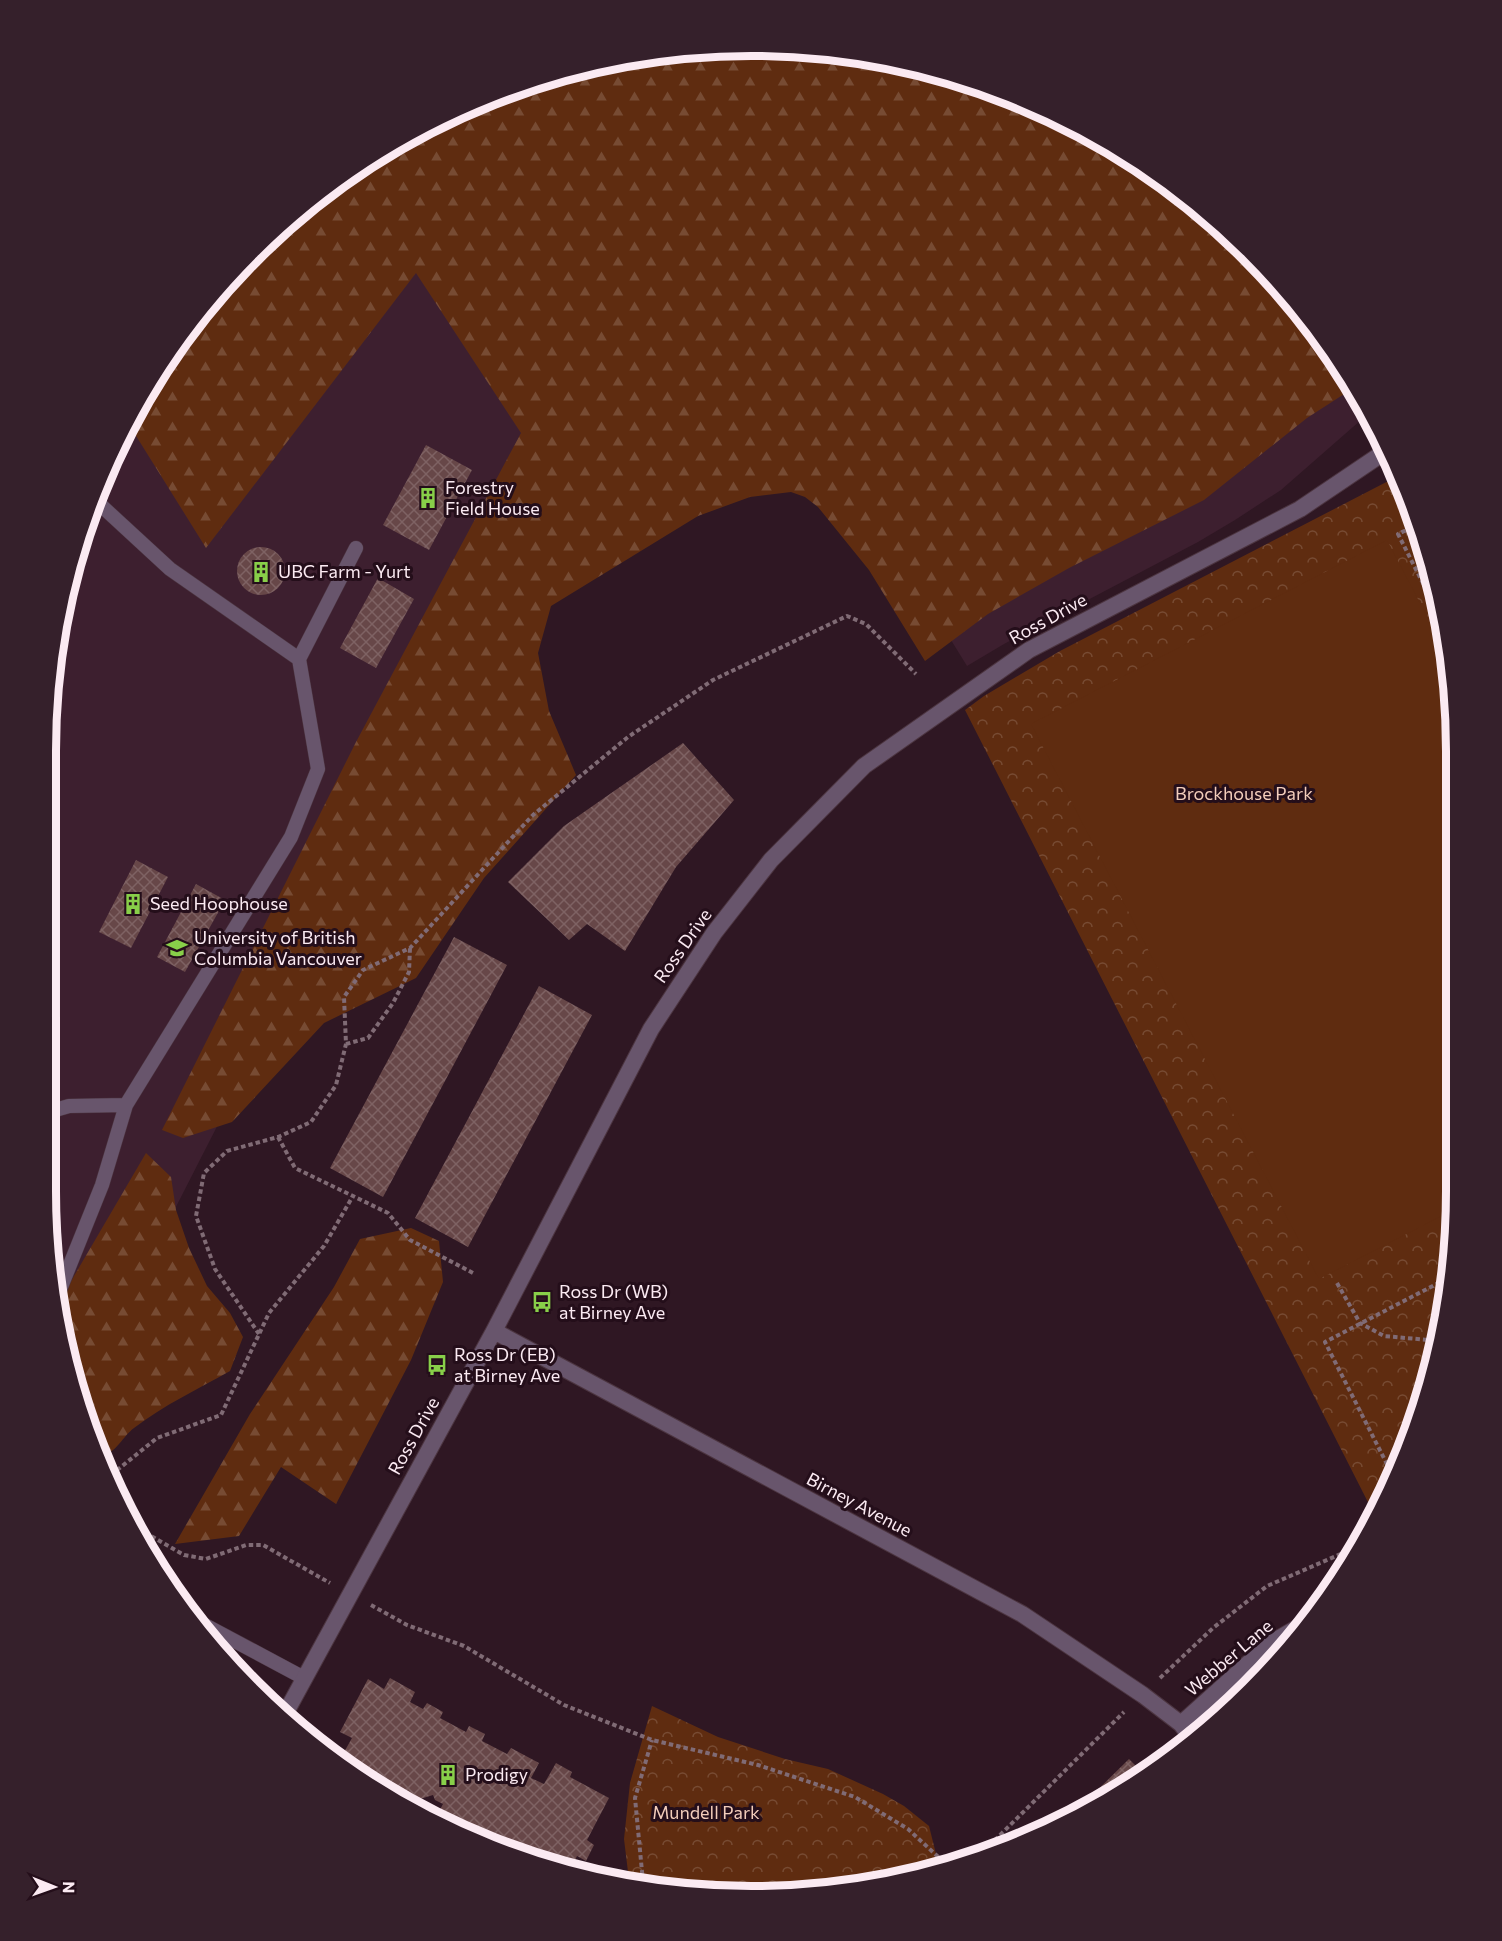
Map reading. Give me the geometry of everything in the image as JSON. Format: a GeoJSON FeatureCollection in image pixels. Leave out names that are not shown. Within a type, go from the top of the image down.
{"type":"FeatureCollection","features":[{"type":"Feature","properties":{"kind":"street","name":"Ross Drive"},"geometry":{"type":"LineString","coordinates":[[288,1709],[494,1331],[651,1029],[714,933],[771,861],[864,766],[1029,650],[1299,509],[1380,455]]}},
{"type":"Feature","properties":{"kind":"street","name":"Birney Avenue"},"geometry":{"type":"LineString","coordinates":[[494,1331],[1022,1614],[1143,1695],[1186,1730]]}},
{"type":"Feature","properties":{"kind":"street","name":"Webber Lane"},"geometry":{"type":"LineString","coordinates":[[1186,1730],[1271,1643],[1286,1635]]}},
{"type":"Feature","properties":{"kind":"lane"},"geometry":{"type":"LineString","coordinates":[[100,505],[170,569],[298,659]]}},
{"type":"Feature","properties":{"kind":"lane"},"geometry":{"type":"LineString","coordinates":[[62,1284],[102,1185],[126,1105],[291,837],[318,769],[298,659],[356,548]]}},
{"type":"Feature","properties":{"kind":"lane"},"geometry":{"type":"LineString","coordinates":[[55,1110],[69,1106],[126,1105]]}},
{"type":"Feature","properties":{"kind":"lane"},"geometry":{"type":"LineString","coordinates":[[212,1629],[304,1678]]}},
{"type":"Feature","properties":{"kind":"path"},"geometry":{"type":"LineString","coordinates":[[1410,528],[1398,534],[1428,593]]}},
{"type":"Feature","properties":{"kind":"path"},"geometry":{"type":"LineString","coordinates":[[259,1334],[215,1269],[196,1216],[204,1173],[227,1151],[278,1137],[311,1122],[336,1085],[346,1044],[344,998],[363,970],[410,948],[533,815],[628,736],[713,680],[848,616],[866,624],[916,674]]}},
{"type":"Feature","properties":{"kind":"path"},"geometry":{"type":"LineString","coordinates":[[346,1044],[368,1038],[393,1003],[410,972],[410,948]]}},
{"type":"Feature","properties":{"kind":"path"},"geometry":{"type":"LineString","coordinates":[[278,1137],[295,1168],[388,1213],[410,1240],[475,1274]]}},
{"type":"Feature","properties":{"kind":"path"},"geometry":{"type":"LineString","coordinates":[[115,1472],[157,1438],[221,1415],[269,1313],[324,1246],[353,1196]]}},
{"type":"Feature","properties":{"kind":"path"},"geometry":{"type":"LineString","coordinates":[[1389,1468],[1324,1342],[1441,1282]]}},
{"type":"Feature","properties":{"kind":"path"},"geometry":{"type":"LineString","coordinates":[[1337,1283],[1360,1323],[1384,1336],[1430,1340]]}},
{"type":"Feature","properties":{"kind":"path"},"geometry":{"type":"LineString","coordinates":[[146,1533],[184,1555],[207,1558],[246,1545],[263,1545],[407,1625],[464,1646],[564,1705],[652,1740],[758,1766],[855,1797],[908,1829],[941,1859]]}},
{"type":"Feature","properties":{"kind":"path"},"geometry":{"type":"LineString","coordinates":[[993,1842],[1213,1628],[1267,1587],[1344,1553]]}},
{"type":"Feature","properties":{"kind":"path"},"geometry":{"type":"LineString","coordinates":[[643,1877],[635,1798],[652,1740]]}},
{"type":"Feature","properties":{"kind":"shaded area","name":"University of British Columbia Vancouver"},"geometry":{"type":"Polygon","coordinates":[[[706,57],[796,57],[842,61],[887,69],[975,92],[1059,127],[1099,149],[1174,199],[1210,228],[1274,292],[1329,365],[1362,419],[1281,490],[1235,520],[967,666],[801,397],[484,603],[84,1387],[61,1281],[55,1190],[55,751],[61,660],[69,615],[92,527],[127,443],[149,403],[199,328],[228,292],[292,228],[328,199],[403,149],[443,127],[527,92],[571,79],[660,61],[706,57]]]}},
{"type":"Feature","properties":{"kind":"green space","name":"University of British Columbia Vancouver"},"geometry":{"type":"Polygon","coordinates":[[[751,56],[842,61],[931,79],[975,92],[1059,127],[1137,173],[1210,228],[1274,292],[1303,328],[1346,393],[1307,418],[1204,500],[1069,568],[988,614],[925,661],[869,570],[818,507],[805,497],[791,492],[750,497],[698,516],[551,606],[538,653],[549,711],[576,775],[484,878],[416,978],[324,1023],[232,1122],[183,1138],[162,1130],[356,742],[521,433],[416,273],[206,548],[133,432],[173,365],[228,292],[292,228],[328,199],[403,149],[443,127],[527,92],[571,79],[660,61],[751,56]]]}},
{"type":"Feature","properties":{"kind":"green space","name":"Brockhouse Park"},"geometry":{"type":"Polygon","coordinates":[[[1391,479],[1410,527],[1423,571],[1441,660],[1445,706],[1447,751],[1447,1190],[1441,1281],[1423,1370],[1394,1456],[1370,1507],[965,710],[984,696],[1060,651],[1391,479]]]}},
{"type":"Feature","properties":{"kind":"green space","name":"Brockhouse Park"},"geometry":{"type":"Polygon","coordinates":[[[1387,540],[1436,635],[1441,660],[1447,751],[1446,1214],[1319,1279],[1031,724],[1387,540]]]}},
{"type":"Feature","properties":{"kind":"green space"},"geometry":{"type":"Polygon","coordinates":[[[146,1153],[171,1177],[176,1210],[189,1248],[207,1286],[230,1313],[243,1337],[230,1371],[145,1420],[130,1431],[116,1448],[107,1454],[79,1370],[63,1294],[146,1153]]]}},
{"type":"Feature","properties":{"kind":"green space"},"geometry":{"type":"Polygon","coordinates":[[[411,1228],[439,1241],[443,1282],[411,1360],[336,1504],[281,1467],[239,1536],[175,1544],[250,1414],[334,1287],[360,1239],[411,1228]]]}},
{"type":"Feature","properties":{"kind":"green space","name":"Mundell Park"},"geometry":{"type":"Polygon","coordinates":[[[652,1706],[718,1737],[785,1759],[828,1769],[883,1794],[904,1806],[929,1826],[938,1860],[842,1880],[796,1884],[751,1886],[706,1884],[628,1874],[624,1839],[630,1783],[652,1706]]]}},
{"type":"Feature","properties":{"kind":"building","name":"Forestry Field House"},"geometry":{"type":"Polygon","coordinates":[[[426,445],[472,470],[429,550],[383,525],[426,445]]]}},
{"type":"Feature","properties":{"kind":"building","name":"UBC Farm - Yurt"},"geometry":{"type":"Polygon","coordinates":[[[256,547],[266,547],[278,554],[285,566],[285,576],[278,588],[266,595],[256,595],[241,584],[237,576],[237,566],[248,551],[256,547]]]}},
{"type":"Feature","properties":{"kind":"building"},"geometry":{"type":"Polygon","coordinates":[[[378,578],[414,599],[376,668],[340,648],[378,578]]]}},
{"type":"Feature","properties":{"kind":"building"},"geometry":{"type":"Polygon","coordinates":[[[683,743],[734,800],[676,867],[625,951],[587,924],[569,940],[508,882],[564,826],[683,743]]]}},
{"type":"Feature","properties":{"kind":"building","name":"Seed Hoophouse"},"geometry":{"type":"Polygon","coordinates":[[[136,860],[168,877],[131,948],[99,932],[136,860]]]}},
{"type":"Feature","properties":{"kind":"building"},"geometry":{"type":"Polygon","coordinates":[[[196,884],[225,900],[185,972],[157,957],[196,884]]]}},
{"type":"Feature","properties":{"kind":"building"},"geometry":{"type":"Polygon","coordinates":[[[454,937],[507,965],[383,1197],[330,1168],[454,937]]]}},
{"type":"Feature","properties":{"kind":"building"},"geometry":{"type":"Polygon","coordinates":[[[539,986],[592,1015],[468,1247],[415,1218],[539,986]]]}},
{"type":"Feature","properties":{"kind":"building","name":"Prodigy"},"geometry":{"type":"Polygon","coordinates":[[[390,1678],[415,1692],[410,1702],[423,1709],[427,1703],[443,1712],[440,1718],[466,1732],[469,1726],[485,1734],[482,1741],[507,1754],[511,1748],[539,1763],[531,1778],[544,1784],[556,1763],[572,1772],[570,1777],[609,1798],[587,1840],[594,1845],[586,1861],[577,1856],[574,1863],[571,1862],[485,1833],[439,1812],[443,1804],[435,1800],[433,1795],[417,1800],[344,1753],[352,1738],[340,1732],[368,1679],[384,1689],[390,1678]]]}},
{"type":"Feature","properties":{"kind":"building"},"geometry":{"type":"Polygon","coordinates":[[[1129,1759],[1138,1768],[1099,1792],[1091,1796],[1129,1759]]]}},
{"type":"Feature","properties":{"kind":"place","name":"Forestry Field House"},"geometry":{"type":"Point","coordinates":[428,498]}},
{"type":"Feature","properties":{"kind":"place","name":"UBC Farm - Yurt"},"geometry":{"type":"Point","coordinates":[261,572]}},
{"type":"Feature","properties":{"kind":"place","name":"Seed Hoophouse"},"geometry":{"type":"Point","coordinates":[133,904]}},
{"type":"Feature","properties":{"kind":"place","name":"University of British Columbia Vancouver"},"geometry":{"type":"Point","coordinates":[177,948]}},
{"type":"Feature","properties":{"kind":"place","name":"Ross Dr (WB) at Birney Ave"},"geometry":{"type":"Point","coordinates":[542,1302]}},
{"type":"Feature","properties":{"kind":"place","name":"Ross Dr (EB) at Birney Ave"},"geometry":{"type":"Point","coordinates":[437,1365]}},
{"type":"Feature","properties":{"kind":"place","name":"Prodigy"},"geometry":{"type":"Point","coordinates":[448,1775]}}]}
